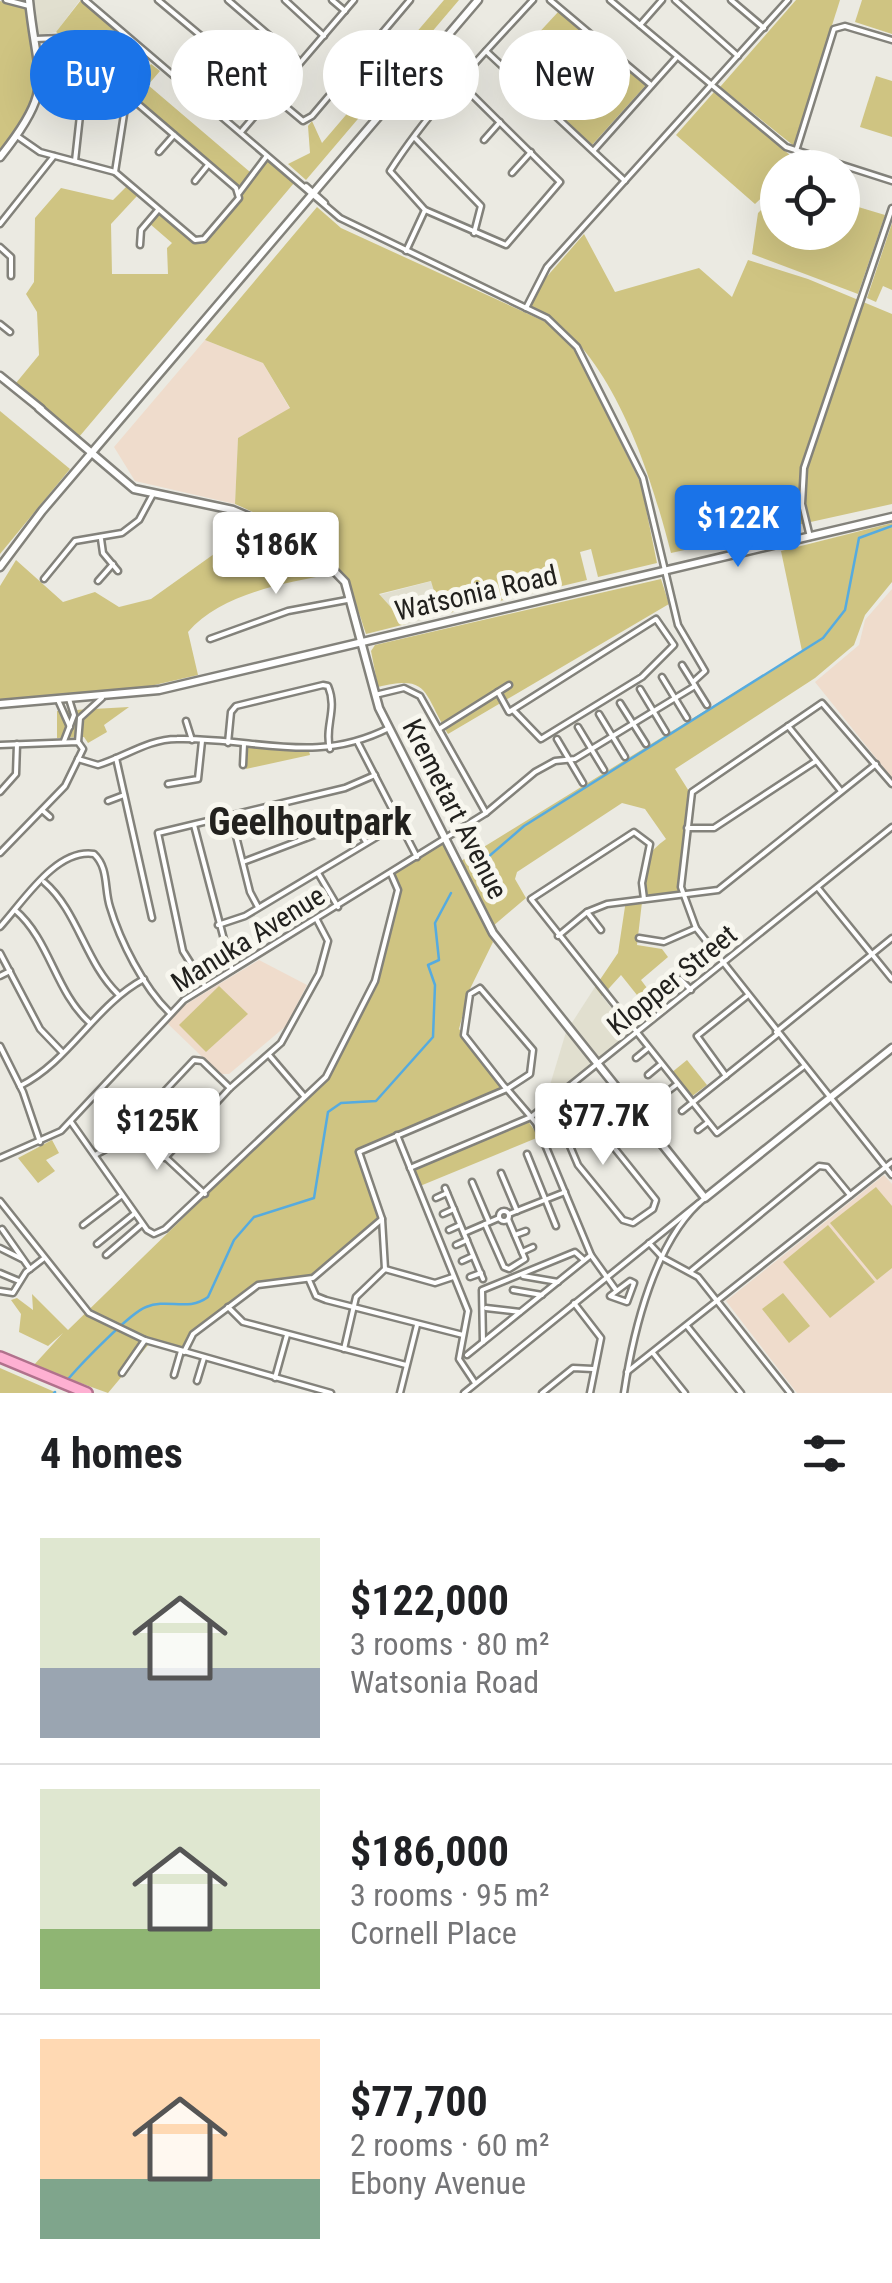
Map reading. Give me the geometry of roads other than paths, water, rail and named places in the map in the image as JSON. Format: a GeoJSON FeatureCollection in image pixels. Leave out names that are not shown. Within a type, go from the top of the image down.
{"type":"FeatureCollection","features":[{"type":"Feature","properties":{"kind":"highway"},"geometry":{"type":"LineString","coordinates":[[0,1357],[88,1393]]}},
{"type":"Feature","properties":{"kind":"main road"},"geometry":{"type":"LineString","coordinates":[[0,567],[478,0]]}},
{"type":"Feature","properties":{"kind":"main road"},"geometry":{"type":"LineString","coordinates":[[29,3],[34,30]]}},
{"type":"Feature","properties":{"kind":"main road"},"geometry":{"type":"LineString","coordinates":[[0,157],[30,113]]}},
{"type":"Feature","properties":{"kind":"main road","name":"Kremetart Avenue"},"geometry":{"type":"LineString","coordinates":[[0,376],[132,485],[154,495],[230,509],[301,539],[345,582],[374,695],[500,944],[702,1201]]}},
{"type":"Feature","properties":{"kind":"main road","name":"Watsonia Road"},"geometry":{"type":"LineString","coordinates":[[0,704],[149,692],[892,518]]}},
{"type":"Feature","properties":{"kind":"main road"},"geometry":{"type":"LineString","coordinates":[[702,1201],[892,1048]]}},
{"type":"Feature","properties":{"kind":"street"},"geometry":{"type":"LineString","coordinates":[[6,0],[29,3]]}},
{"type":"Feature","properties":{"kind":"street"},"geometry":{"type":"LineString","coordinates":[[85,0],[120,30]]}},
{"type":"Feature","properties":{"kind":"street"},"geometry":{"type":"LineString","coordinates":[[158,0],[194,30]]}},
{"type":"Feature","properties":{"kind":"street"},"geometry":{"type":"LineString","coordinates":[[228,0],[263,30]]}},
{"type":"Feature","properties":{"kind":"street"},"geometry":{"type":"LineString","coordinates":[[236,7],[242,0]]}},
{"type":"Feature","properties":{"kind":"street"},"geometry":{"type":"LineString","coordinates":[[284,0],[323,35]]}},
{"type":"Feature","properties":{"kind":"street"},"geometry":{"type":"LineString","coordinates":[[332,0],[345,11]]}},
{"type":"Feature","properties":{"kind":"street"},"geometry":{"type":"LineString","coordinates":[[329,30],[354,0]]}},
{"type":"Feature","properties":{"kind":"street"},"geometry":{"type":"LineString","coordinates":[[303,120],[310,119],[410,0]]}},
{"type":"Feature","properties":{"kind":"street"},"geometry":{"type":"LineString","coordinates":[[479,60],[534,0]]}},
{"type":"Feature","properties":{"kind":"street"},"geometry":{"type":"LineString","coordinates":[[550,0],[651,86]]}},
{"type":"Feature","properties":{"kind":"street"},"geometry":{"type":"LineString","coordinates":[[610,0],[795,150]]}},
{"type":"Feature","properties":{"kind":"street"},"geometry":{"type":"LineString","coordinates":[[640,26],[662,0]]}},
{"type":"Feature","properties":{"kind":"street"},"geometry":{"type":"LineString","coordinates":[[675,0],[738,56]]}},
{"type":"Feature","properties":{"kind":"street"},"geometry":{"type":"LineString","coordinates":[[731,0],[764,28]]}},
{"type":"Feature","properties":{"kind":"street"},"geometry":{"type":"LineString","coordinates":[[526,308],[544,272],[788,0]]}},
{"type":"Feature","properties":{"kind":"street"},"geometry":{"type":"LineString","coordinates":[[796,150],[834,29],[844,26],[892,40]]}},
{"type":"Feature","properties":{"kind":"street"},"geometry":{"type":"LineString","coordinates":[[303,60],[323,37]]}},
{"type":"Feature","properties":{"kind":"street"},"geometry":{"type":"LineString","coordinates":[[486,51],[625,180]]}},
{"type":"Feature","properties":{"kind":"street"},"geometry":{"type":"LineString","coordinates":[[151,56],[343,219],[555,323],[592,369],[643,478],[678,625],[705,672],[694,684]]}},
{"type":"Feature","properties":{"kind":"street"},"geometry":{"type":"LineString","coordinates":[[593,151],[678,57]]}},
{"type":"Feature","properties":{"kind":"street"},"geometry":{"type":"LineString","coordinates":[[430,120],[390,173],[425,210],[507,245],[558,188],[559,180],[479,102]]}},
{"type":"Feature","properties":{"kind":"street"},"geometry":{"type":"LineString","coordinates":[[151,115],[239,193]]}},
{"type":"Feature","properties":{"kind":"street"},"geometry":{"type":"LineString","coordinates":[[75,161],[79,120]]}},
{"type":"Feature","properties":{"kind":"street"},"geometry":{"type":"LineString","coordinates":[[115,172],[123,120]]}},
{"type":"Feature","properties":{"kind":"street"},"geometry":{"type":"LineString","coordinates":[[241,132],[251,120]]}},
{"type":"Feature","properties":{"kind":"street"},"geometry":{"type":"LineString","coordinates":[[484,140],[500,122]]}},
{"type":"Feature","properties":{"kind":"street"},"geometry":{"type":"LineString","coordinates":[[160,152],[174,135]]}},
{"type":"Feature","properties":{"kind":"street"},"geometry":{"type":"LineString","coordinates":[[17,136],[54,156],[115,172],[199,241],[236,203],[239,193],[269,157]]}},
{"type":"Feature","properties":{"kind":"street"},"geometry":{"type":"LineString","coordinates":[[415,138],[482,206],[474,232]]}},
{"type":"Feature","properties":{"kind":"street"},"geometry":{"type":"LineString","coordinates":[[512,173],[531,152]]}},
{"type":"Feature","properties":{"kind":"street"},"geometry":{"type":"LineString","coordinates":[[0,224],[54,156]]}},
{"type":"Feature","properties":{"kind":"street"},"geometry":{"type":"LineString","coordinates":[[195,181],[208,164]]}},
{"type":"Feature","properties":{"kind":"street"},"geometry":{"type":"LineString","coordinates":[[860,172],[892,182]]}},
{"type":"Feature","properties":{"kind":"street"},"geometry":{"type":"LineString","coordinates":[[810,537],[802,504],[804,468],[892,208]]}},
{"type":"Feature","properties":{"kind":"street"},"geometry":{"type":"LineString","coordinates":[[140,244],[140,230],[158,210]]}},
{"type":"Feature","properties":{"kind":"street"},"geometry":{"type":"LineString","coordinates":[[406,252],[425,210]]}},
{"type":"Feature","properties":{"kind":"street"},"geometry":{"type":"LineString","coordinates":[[0,247],[11,257],[12,276]]}},
{"type":"Feature","properties":{"kind":"street"},"geometry":{"type":"LineString","coordinates":[[0,324],[10,332]]}},
{"type":"Feature","properties":{"kind":"street"},"geometry":{"type":"LineString","coordinates":[[44,579],[76,541],[116,536],[139,520],[154,495]]}},
{"type":"Feature","properties":{"kind":"street"},"geometry":{"type":"LineString","coordinates":[[101,539],[102,550],[118,571]]}},
{"type":"Feature","properties":{"kind":"street"},"geometry":{"type":"LineString","coordinates":[[98,582],[113,564]]}},
{"type":"Feature","properties":{"kind":"street"},"geometry":{"type":"LineString","coordinates":[[210,639],[288,610],[352,599]]}},
{"type":"Feature","properties":{"kind":"street"},"geometry":{"type":"LineString","coordinates":[[498,692],[509,712],[512,710],[654,620],[660,622],[674,646],[642,677],[542,740],[512,710]]}},
{"type":"Feature","properties":{"kind":"street"},"geometry":{"type":"LineString","coordinates":[[682,666],[707,706]]}},
{"type":"Feature","properties":{"kind":"street"},"geometry":{"type":"LineString","coordinates":[[662,677],[686,718]]}},
{"type":"Feature","properties":{"kind":"street"},"geometry":{"type":"LineString","coordinates":[[228,743],[231,712],[236,706],[323,684],[328,686],[334,703],[327,735],[330,749]]}},
{"type":"Feature","properties":{"kind":"street","name":"Manuka Avenue"},"geometry":{"type":"LineString","coordinates":[[0,1158],[40,1142],[71,1122],[170,1012],[204,986],[338,908],[486,813],[536,772],[591,749],[694,684]]}},
{"type":"Feature","properties":{"kind":"street"},"geometry":{"type":"LineString","coordinates":[[439,728],[510,685]]}},
{"type":"Feature","properties":{"kind":"street"},"geometry":{"type":"LineString","coordinates":[[374,695],[410,689],[439,728],[486,813]]}},
{"type":"Feature","properties":{"kind":"street"},"geometry":{"type":"LineString","coordinates":[[640,689],[666,732]]}},
{"type":"Feature","properties":{"kind":"street"},"geometry":{"type":"LineString","coordinates":[[77,717],[102,698]]}},
{"type":"Feature","properties":{"kind":"street"},"geometry":{"type":"LineString","coordinates":[[0,853],[67,783],[78,759],[80,744],[58,700]]}},
{"type":"Feature","properties":{"kind":"street"},"geometry":{"type":"LineString","coordinates":[[63,742],[75,731],[77,717],[69,700]]}},
{"type":"Feature","properties":{"kind":"street"},"geometry":{"type":"LineString","coordinates":[[620,703],[646,744]]}},
{"type":"Feature","properties":{"kind":"street"},"geometry":{"type":"LineString","coordinates":[[892,784],[822,703],[694,789],[682,896],[696,928],[747,996],[892,1175]]}},
{"type":"Feature","properties":{"kind":"street"},"geometry":{"type":"LineString","coordinates":[[599,714],[625,757]]}},
{"type":"Feature","properties":{"kind":"street"},"geometry":{"type":"LineString","coordinates":[[186,721],[192,740]]}},
{"type":"Feature","properties":{"kind":"street"},"geometry":{"type":"LineString","coordinates":[[788,726],[841,791]]}},
{"type":"Feature","properties":{"kind":"street"},"geometry":{"type":"LineString","coordinates":[[578,727],[604,770]]}},
{"type":"Feature","properties":{"kind":"street"},"geometry":{"type":"LineString","coordinates":[[78,759],[98,765],[168,740],[330,749],[358,743],[389,728]]}},
{"type":"Feature","properties":{"kind":"street"},"geometry":{"type":"LineString","coordinates":[[557,740],[583,783]]}},
{"type":"Feature","properties":{"kind":"street"},"geometry":{"type":"LineString","coordinates":[[168,784],[198,779],[202,741]]}},
{"type":"Feature","properties":{"kind":"street"},"geometry":{"type":"LineString","coordinates":[[358,743],[417,857]]}},
{"type":"Feature","properties":{"kind":"street"},"geometry":{"type":"LineString","coordinates":[[0,744],[80,744]]}},
{"type":"Feature","properties":{"kind":"street"},"geometry":{"type":"LineString","coordinates":[[0,792],[16,771],[17,744]]}},
{"type":"Feature","properties":{"kind":"street"},"geometry":{"type":"LineString","coordinates":[[243,766],[244,744]]}},
{"type":"Feature","properties":{"kind":"street"},"geometry":{"type":"LineString","coordinates":[[116,758],[127,827],[152,918]]}},
{"type":"Feature","properties":{"kind":"street"},"geometry":{"type":"LineString","coordinates":[[687,828],[714,828],[816,760]]}},
{"type":"Feature","properties":{"kind":"street"},"geometry":{"type":"LineString","coordinates":[[558,936],[587,912],[644,899],[718,890],[876,764]]}},
{"type":"Feature","properties":{"kind":"street"},"geometry":{"type":"LineString","coordinates":[[204,986],[185,956],[157,838],[161,832],[345,788],[374,775]]}},
{"type":"Feature","properties":{"kind":"street"},"geometry":{"type":"LineString","coordinates":[[108,801],[124,795]]}},
{"type":"Feature","properties":{"kind":"street"},"geometry":{"type":"LineString","coordinates":[[42,810],[50,816]]}},
{"type":"Feature","properties":{"kind":"street"},"geometry":{"type":"LineString","coordinates":[[231,815],[258,907]]}},
{"type":"Feature","properties":{"kind":"street"},"geometry":{"type":"LineString","coordinates":[[243,862],[346,822],[355,825],[366,843]]}},
{"type":"Feature","properties":{"kind":"street"},"geometry":{"type":"LineString","coordinates":[[218,924],[258,907],[400,822]]}},
{"type":"Feature","properties":{"kind":"street"},"geometry":{"type":"LineString","coordinates":[[193,824],[232,970]]}},
{"type":"Feature","properties":{"kind":"street","name":"Klopper Street"},"geometry":{"type":"LineString","coordinates":[[410,1168],[531,1117],[892,828]]}},
{"type":"Feature","properties":{"kind":"street"},"geometry":{"type":"LineString","coordinates":[[644,899],[642,883],[650,844],[634,832],[539,892],[531,902],[691,1104],[720,1132],[804,1066]]}},
{"type":"Feature","properties":{"kind":"street"},"geometry":{"type":"LineString","coordinates":[[0,842],[6,847]]}},
{"type":"Feature","properties":{"kind":"street"},"geometry":{"type":"LineString","coordinates":[[0,927],[55,867],[79,855],[98,857],[110,908],[145,978],[170,1012]]}},
{"type":"Feature","properties":{"kind":"street"},"geometry":{"type":"LineString","coordinates":[[318,873],[338,908]]}},
{"type":"Feature","properties":{"kind":"street"},"geometry":{"type":"LineString","coordinates":[[71,1122],[134,1214],[154,1234],[205,1195],[326,1077],[371,992],[398,890],[391,874]]}},
{"type":"Feature","properties":{"kind":"street"},"geometry":{"type":"LineString","coordinates":[[43,881],[61,900],[101,976],[118,994]]}},
{"type":"Feature","properties":{"kind":"street"},"geometry":{"type":"LineString","coordinates":[[818,888],[892,979]]}},
{"type":"Feature","properties":{"kind":"street"},"geometry":{"type":"LineString","coordinates":[[16,910],[32,928],[70,1002],[90,1022]]}},
{"type":"Feature","properties":{"kind":"street"},"geometry":{"type":"LineString","coordinates":[[587,912],[602,930]]}},
{"type":"Feature","properties":{"kind":"street"},"geometry":{"type":"LineString","coordinates":[[166,1158],[230,1088],[285,1036],[319,974],[328,941],[317,920]]}},
{"type":"Feature","properties":{"kind":"street"},"geometry":{"type":"LineString","coordinates":[[639,938],[664,942],[696,928]]}},
{"type":"Feature","properties":{"kind":"street"},"geometry":{"type":"LineString","coordinates":[[682,1112],[892,938]]}},
{"type":"Feature","properties":{"kind":"street"},"geometry":{"type":"LineString","coordinates":[[0,953],[40,1029],[62,1052]]}},
{"type":"Feature","properties":{"kind":"street"},"geometry":{"type":"LineString","coordinates":[[0,976],[10,970]]}},
{"type":"Feature","properties":{"kind":"street"},"geometry":{"type":"LineString","coordinates":[[20,1086],[40,1076],[118,994],[145,978]]}},
{"type":"Feature","properties":{"kind":"street"},"geometry":{"type":"LineString","coordinates":[[660,994],[680,979],[691,990]]}},
{"type":"Feature","properties":{"kind":"street"},"geometry":{"type":"LineString","coordinates":[[386,1269],[382,1219],[359,1152],[507,1089],[529,1077],[534,1053],[485,991],[477,988],[469,996],[464,1033],[507,1089],[531,1117],[590,1255],[616,1290]]}},
{"type":"Feature","properties":{"kind":"street"},"geometry":{"type":"LineString","coordinates":[[726,1076],[697,1036],[747,996]]}},
{"type":"Feature","properties":{"kind":"street"},"geometry":{"type":"LineString","coordinates":[[0,1046],[20,1086],[40,1142]]}},
{"type":"Feature","properties":{"kind":"street"},"geometry":{"type":"LineString","coordinates":[[636,1058],[647,1049]]}},
{"type":"Feature","properties":{"kind":"street"},"geometry":{"type":"LineString","coordinates":[[269,1055],[304,1096]]}},
{"type":"Feature","properties":{"kind":"street"},"geometry":{"type":"LineString","coordinates":[[95,1155],[115,1144],[194,1060],[202,1061],[230,1088]]}},
{"type":"Feature","properties":{"kind":"street"},"geometry":{"type":"LineString","coordinates":[[648,1075],[660,1065]]}},
{"type":"Feature","properties":{"kind":"street"},"geometry":{"type":"LineString","coordinates":[[663,1096],[676,1085]]}},
{"type":"Feature","properties":{"kind":"street"},"geometry":{"type":"LineString","coordinates":[[567,1089],[586,1112],[656,1200],[652,1208],[628,1223],[578,1165],[564,1132],[586,1112]]}},
{"type":"Feature","properties":{"kind":"street"},"geometry":{"type":"LineString","coordinates":[[698,1130],[707,1123]]}},
{"type":"Feature","properties":{"kind":"street"},"geometry":{"type":"LineString","coordinates":[[132,1126],[205,1195]]}},
{"type":"Feature","properties":{"kind":"street"},"geometry":{"type":"LineString","coordinates":[[397,1135],[468,1311],[460,1362],[475,1383]]}},
{"type":"Feature","properties":{"kind":"street"},"geometry":{"type":"LineString","coordinates":[[527,1154],[556,1226]]}},
{"type":"Feature","properties":{"kind":"street"},"geometry":{"type":"LineString","coordinates":[[627,1372],[892,1162]]}},
{"type":"Feature","properties":{"kind":"street"},"geometry":{"type":"LineString","coordinates":[[691,1271],[819,1166],[827,1166],[850,1196]]}},
{"type":"Feature","properties":{"kind":"street"},"geometry":{"type":"LineString","coordinates":[[501,1173],[517,1211]]}},
{"type":"Feature","properties":{"kind":"street"},"geometry":{"type":"LineString","coordinates":[[472,1182],[504,1268],[524,1262],[508,1216]]}},
{"type":"Feature","properties":{"kind":"street"},"geometry":{"type":"LineString","coordinates":[[436,1198],[446,1190],[482,1276],[470,1277]]}},
{"type":"Feature","properties":{"kind":"street"},"geometry":{"type":"LineString","coordinates":[[464,1234],[565,1192]]}},
{"type":"Feature","properties":{"kind":"street"},"geometry":{"type":"LineString","coordinates":[[83,1226],[121,1196]]}},
{"type":"Feature","properties":{"kind":"street"},"geometry":{"type":"LineString","coordinates":[[0,1201],[89,1313],[145,1340],[331,1393]]}},
{"type":"Feature","properties":{"kind":"street"},"geometry":{"type":"LineString","coordinates":[[464,1393],[702,1201]]}},
{"type":"Feature","properties":{"kind":"street"},"geometry":{"type":"LineString","coordinates":[[624,1393],[637,1322],[663,1258],[674,1235],[702,1201]]}},
{"type":"Feature","properties":{"kind":"street"},"geometry":{"type":"LineString","coordinates":[[443,1214],[454,1209]]}},
{"type":"Feature","properties":{"kind":"street"},"geometry":{"type":"LineString","coordinates":[[96,1244],[134,1214]]}},
{"type":"Feature","properties":{"kind":"street"},"geometry":{"type":"LineString","coordinates":[[174,1375],[191,1336],[228,1307],[261,1283],[309,1280],[382,1219]]}},
{"type":"Feature","properties":{"kind":"street"},"geometry":{"type":"LineString","coordinates":[[106,1254],[142,1224]]}},
{"type":"Feature","properties":{"kind":"street"},"geometry":{"type":"LineString","coordinates":[[449,1230],[460,1224]]}},
{"type":"Feature","properties":{"kind":"street"},"geometry":{"type":"LineString","coordinates":[[2,1229],[30,1269]]}},
{"type":"Feature","properties":{"kind":"street"},"geometry":{"type":"LineString","coordinates":[[515,1235],[526,1231]]}},
{"type":"Feature","properties":{"kind":"street"},"geometry":{"type":"LineString","coordinates":[[456,1245],[467,1240]]}},
{"type":"Feature","properties":{"kind":"street"},"geometry":{"type":"LineString","coordinates":[[649,1243],[663,1258],[691,1271],[790,1393]]}},
{"type":"Feature","properties":{"kind":"street"},"geometry":{"type":"LineString","coordinates":[[522,1252],[533,1247]]}},
{"type":"Feature","properties":{"kind":"street"},"geometry":{"type":"LineString","coordinates":[[0,1248],[22,1259]]}},
{"type":"Feature","properties":{"kind":"street"},"geometry":{"type":"LineString","coordinates":[[483,1342],[480,1334],[486,1308],[482,1290],[578,1252],[584,1260]]}},
{"type":"Feature","properties":{"kind":"street"},"geometry":{"type":"LineString","coordinates":[[466,1356],[590,1255]]}},
{"type":"Feature","properties":{"kind":"street"},"geometry":{"type":"LineString","coordinates":[[462,1260],[474,1256]]}},
{"type":"Feature","properties":{"kind":"street"},"geometry":{"type":"LineString","coordinates":[[0,1291],[12,1294],[30,1269],[45,1258]]}},
{"type":"Feature","properties":{"kind":"street"},"geometry":{"type":"LineString","coordinates":[[386,1269],[435,1283],[453,1277]]}},
{"type":"Feature","properties":{"kind":"street"},"geometry":{"type":"LineString","coordinates":[[344,1349],[358,1294],[386,1269]]}},
{"type":"Feature","properties":{"kind":"street"},"geometry":{"type":"LineString","coordinates":[[0,1273],[20,1282]]}},
{"type":"Feature","properties":{"kind":"street"},"geometry":{"type":"LineString","coordinates":[[520,1276],[558,1282]]}},
{"type":"Feature","properties":{"kind":"street"},"geometry":{"type":"LineString","coordinates":[[309,1280],[319,1298],[463,1335]]}},
{"type":"Feature","properties":{"kind":"street"},"geometry":{"type":"LineString","coordinates":[[630,1281],[633,1282],[626,1302],[611,1297],[616,1290],[630,1281]]}},
{"type":"Feature","properties":{"kind":"street"},"geometry":{"type":"LineString","coordinates":[[514,1290],[542,1295]]}},
{"type":"Feature","properties":{"kind":"street"},"geometry":{"type":"LineString","coordinates":[[574,1304],[600,1336],[590,1393]]}},
{"type":"Feature","properties":{"kind":"street"},"geometry":{"type":"LineString","coordinates":[[228,1307],[240,1321],[406,1365]]}},
{"type":"Feature","properties":{"kind":"street"},"geometry":{"type":"LineString","coordinates":[[486,1308],[520,1312]]}},
{"type":"Feature","properties":{"kind":"street"},"geometry":{"type":"LineString","coordinates":[[400,1393],[417,1324]]}},
{"type":"Feature","properties":{"kind":"street"},"geometry":{"type":"LineString","coordinates":[[687,1326],[741,1393]]}},
{"type":"Feature","properties":{"kind":"street"},"geometry":{"type":"LineString","coordinates":[[275,1379],[287,1335]]}},
{"type":"Feature","properties":{"kind":"street"},"geometry":{"type":"LineString","coordinates":[[122,1373],[145,1340]]}},
{"type":"Feature","properties":{"kind":"street"},"geometry":{"type":"LineString","coordinates":[[653,1353],[685,1393]]}},
{"type":"Feature","properties":{"kind":"street"},"geometry":{"type":"LineString","coordinates":[[198,1381],[204,1358]]}},
{"type":"Feature","properties":{"kind":"street"},"geometry":{"type":"LineString","coordinates":[[542,1393],[573,1368],[595,1370]]}},
{"type":"Feature","properties":{"kind":"waterway"},"geometry":{"type":"LineString","coordinates":[[473,870],[524,826],[823,638],[845,610],[859,538],[892,526]]}},
{"type":"Feature","properties":{"kind":"waterway"},"geometry":{"type":"LineString","coordinates":[[69,1378],[139,1311],[154,1305],[193,1304],[208,1297],[234,1240],[254,1217],[314,1198],[328,1112],[341,1103],[376,1101],[433,1037],[435,985],[428,965],[439,960],[435,923],[451,893]]}},
{"type":"Feature","properties":{"kind":"district","name":"Geelhoutpark"},"geometry":{"type":"Point","coordinates":[310,822]}}]}
